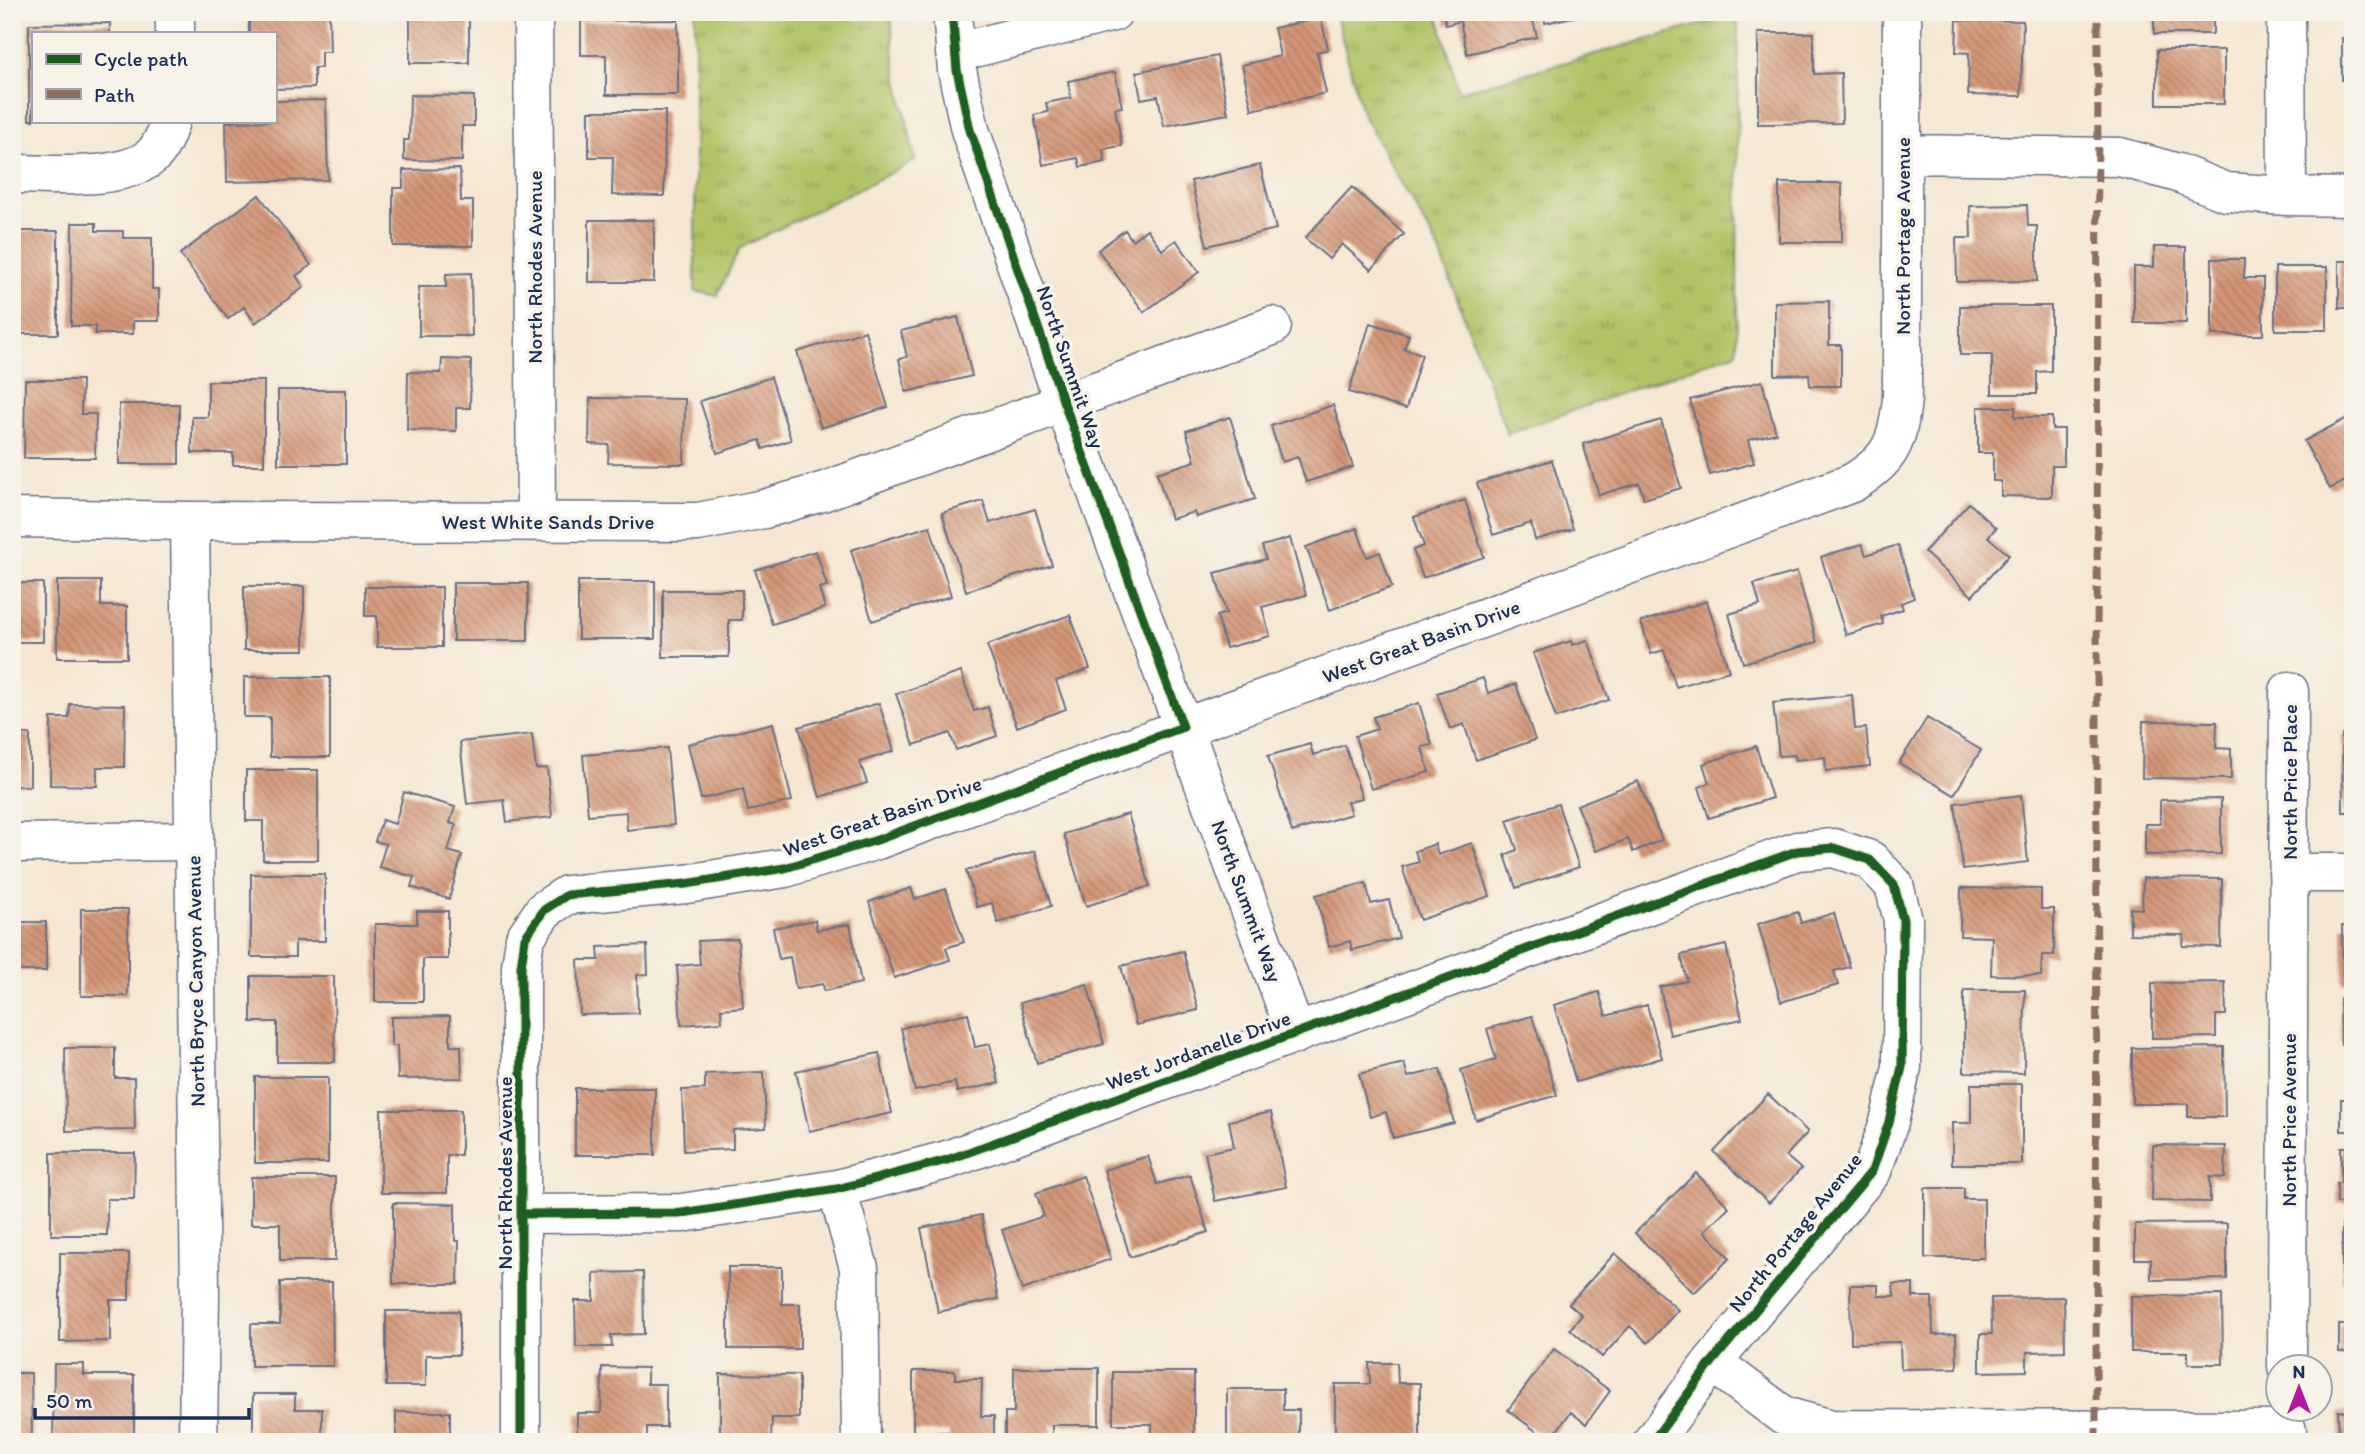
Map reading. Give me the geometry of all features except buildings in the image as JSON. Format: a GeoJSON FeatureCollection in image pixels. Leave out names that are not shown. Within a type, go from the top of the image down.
{"type":"FeatureCollection","features":[{"type":"Feature","properties":{"kind":"street"},"geometry":{"type":"LineString","coordinates":[[175,12],[175,32]]}},
{"type":"Feature","properties":{"kind":"street","name":"North Rhodes Avenue"},"geometry":{"type":"LineString","coordinates":[[533,12],[536,521]]}},
{"type":"Feature","properties":{"kind":"street","name":"North Summit Way"},"geometry":{"type":"LineString","coordinates":[[952,12],[955,53],[970,130],[1064,403],[1296,1034]]}},
{"type":"Feature","properties":{"kind":"street"},"geometry":{"type":"LineString","coordinates":[[955,53],[1113,12]]}},
{"type":"Feature","properties":{"kind":"street","name":"North Portage Avenue"},"geometry":{"type":"LineString","coordinates":[[1886,456],[1899,429],[1902,398],[1902,12]]}},
{"type":"Feature","properties":{"kind":"street"},"geometry":{"type":"LineString","coordinates":[[2286,12],[2287,196]]}},
{"type":"Feature","properties":{"kind":"street"},"geometry":{"type":"LineString","coordinates":[[12,174],[99,175],[128,169],[153,155],[170,122]]}},
{"type":"Feature","properties":{"kind":"street"},"geometry":{"type":"LineString","coordinates":[[1902,154],[2120,157],[2178,173],[2226,192],[2353,197]]}},
{"type":"Feature","properties":{"kind":"street","name":"West White Sands Drive"},"geometry":{"type":"LineString","coordinates":[[12,518],[698,522],[764,509],[825,491],[1272,326]]}},
{"type":"Feature","properties":{"kind":"street","name":"West Great Basin Drive"},"geometry":{"type":"LineString","coordinates":[[544,910],[567,895],[685,884],[785,868],[877,840],[1852,483],[1871,471],[1886,456]]}},
{"type":"Feature","properties":{"kind":"street","name":"North Bryce Canyon Avenue"},"geometry":{"type":"LineString","coordinates":[[190,521],[200,1293],[198,1442]]}},
{"type":"Feature","properties":{"kind":"street","name":"North Price Place"},"geometry":{"type":"LineString","coordinates":[[2288,873],[2289,691]]}},
{"type":"Feature","properties":{"kind":"street"},"geometry":{"type":"LineString","coordinates":[[12,843],[193,841]]}},
{"type":"Feature","properties":{"kind":"street","name":"West Jordanelle Drive"},"geometry":{"type":"LineString","coordinates":[[521,1214],[682,1213],[837,1189],[947,1160],[1797,851],[1834,848],[1870,860]]}},
{"type":"Feature","properties":{"kind":"street","name":"North Portage Avenue"},"geometry":{"type":"LineString","coordinates":[[1652,1442],[1712,1362],[1872,1171],[1889,1122],[1902,1067],[1903,920],[1894,885],[1870,860]]}},
{"type":"Feature","properties":{"kind":"street"},"geometry":{"type":"LineString","coordinates":[[2288,873],[2353,873]]}},
{"type":"Feature","properties":{"kind":"street","name":"North Price Avenue"},"geometry":{"type":"LineString","coordinates":[[2287,1352],[2288,873]]}},
{"type":"Feature","properties":{"kind":"street","name":"North Rhodes Avenue"},"geometry":{"type":"LineString","coordinates":[[521,1442],[522,967],[525,938],[544,910]]}},
{"type":"Feature","properties":{"kind":"street"},"geometry":{"type":"LineString","coordinates":[[837,1189],[859,1268],[862,1442]]}},
{"type":"Feature","properties":{"kind":"street"},"geometry":{"type":"LineString","coordinates":[[1712,1362],[1784,1416],[1832,1429],[1909,1436],[2287,1427]]}},
{"type":"Feature","properties":{"kind":"green space"},"geometry":{"type":"Polygon","coordinates":[[[695,12],[891,12],[894,60],[915,161],[740,248],[717,296],[695,291],[695,12]]]}},
{"type":"Feature","properties":{"kind":"green space"},"geometry":{"type":"Polygon","coordinates":[[[1335,12],[1437,12],[1459,92],[1738,14],[1737,352],[1507,434],[1439,249],[1363,115],[1335,12]]]}},
{"type":"Feature","properties":{"kind":"marked path"},"geometry":{"type":"LineString","coordinates":[[2096,1442],[2098,12]]}},
{"type":"Feature","properties":{"kind":"cycle path"},"geometry":{"type":"LineString","coordinates":[[521,1442],[521,967],[525,938],[544,910],[567,895],[686,884],[785,868],[877,840],[1183,727],[1064,403],[970,130],[957,70],[952,12]]}},
{"type":"Feature","properties":{"kind":"cycle path"},"geometry":{"type":"LineString","coordinates":[[521,1214],[682,1213],[837,1189],[947,1160],[1797,851],[1834,848],[1870,860],[1894,885],[1903,920],[1902,1067],[1889,1122],[1872,1171],[1712,1362],[1652,1442]]}}]}
